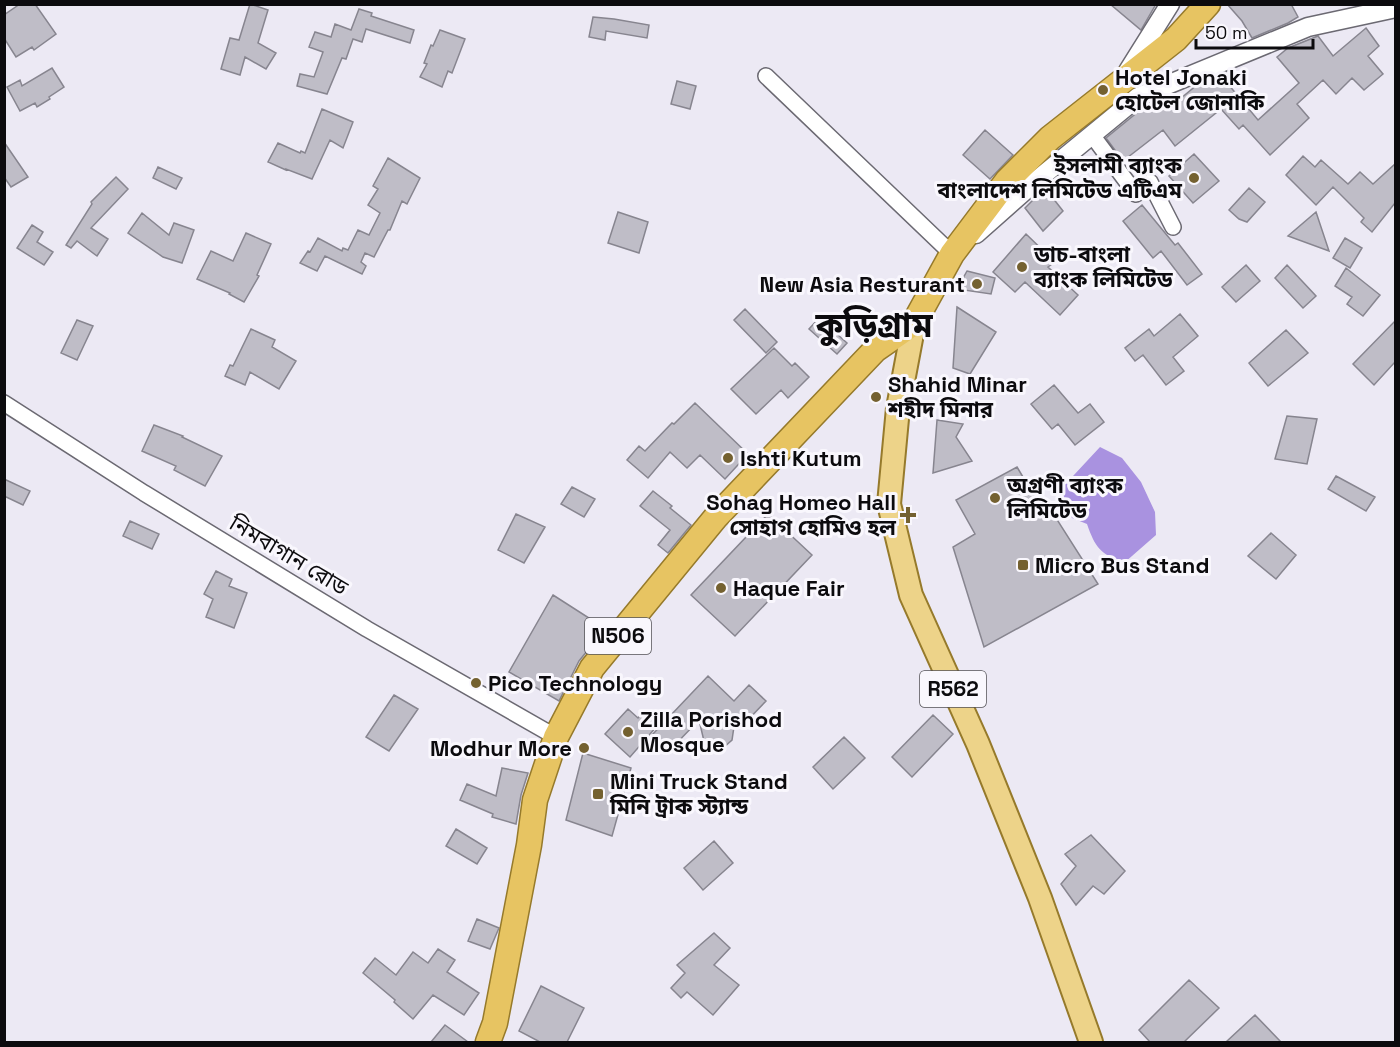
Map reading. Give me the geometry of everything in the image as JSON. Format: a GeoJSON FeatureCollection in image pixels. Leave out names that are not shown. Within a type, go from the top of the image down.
{"type":"FeatureCollection","features":[{"type":"Feature","properties":{"kind":"highway"},"geometry":{"type":"LineString","coordinates":[[914,323],[952,255],[1007,181],[1050,138],[1176,39],[1208,4]]}},
{"type":"Feature","properties":{"kind":"highway","name":"N506"},"geometry":{"type":"LineString","coordinates":[[488,1042],[495,1023],[529,845],[535,800],[556,737],[592,668],[716,517],[875,350],[914,323]]}},
{"type":"Feature","properties":{"kind":"main road","name":"R562"},"geometry":{"type":"LineString","coordinates":[[914,323],[897,408],[889,504],[908,583],[911,595],[978,744],[1035,887],[1091,1042]]}},
{"type":"Feature","properties":{"kind":"street"},"geometry":{"type":"LineString","coordinates":[[1123,80],[1170,4]]}},
{"type":"Feature","properties":{"kind":"street"},"geometry":{"type":"LineString","coordinates":[[766,76],[952,255],[1037,180],[1138,97],[1308,27],[1395,8]]}},
{"type":"Feature","properties":{"kind":"street"},"geometry":{"type":"LineString","coordinates":[[1092,135],[1136,194],[1150,182],[1173,227]]}},
{"type":"Feature","properties":{"kind":"street","name":"নিমবাগান রোড"},"geometry":{"type":"LineString","coordinates":[[4,404],[144,493],[357,622],[556,737]]}},
{"type":"Feature","properties":{"kind":"shaded area"},"geometry":{"type":"Polygon","coordinates":[[[1100,447],[1122,458],[1141,482],[1155,512],[1156,535],[1124,563],[1104,553],[1093,539],[1087,524],[1072,518],[1060,490],[1100,447]]]}},
{"type":"Feature","properties":{"kind":"building"},"geometry":{"type":"Polygon","coordinates":[[[20,4],[35,4],[56,34],[34,50],[32,47],[16,57],[4,38],[4,15],[20,4]]]}},
{"type":"Feature","properties":{"kind":"building"},"geometry":{"type":"Polygon","coordinates":[[[250,4],[268,10],[258,43],[276,53],[266,69],[245,57],[240,75],[221,69],[230,38],[239,40],[250,4]]]}},
{"type":"Feature","properties":{"kind":"building"},"geometry":{"type":"Polygon","coordinates":[[[1110,4],[1156,4],[1141,30],[1110,4]]]}},
{"type":"Feature","properties":{"kind":"building"},"geometry":{"type":"Polygon","coordinates":[[[1227,4],[1291,4],[1298,17],[1252,38],[1242,21],[1227,4]]]}},
{"type":"Feature","properties":{"kind":"building"},"geometry":{"type":"Polygon","coordinates":[[[359,9],[372,13],[371,16],[414,30],[410,43],[366,29],[362,42],[353,39],[346,59],[342,58],[327,94],[297,86],[300,74],[314,77],[323,52],[309,47],[315,32],[331,37],[335,24],[351,30],[359,9]]]}},
{"type":"Feature","properties":{"kind":"building"},"geometry":{"type":"Polygon","coordinates":[[[593,17],[649,25],[647,38],[606,31],[605,40],[589,37],[593,17]]]}},
{"type":"Feature","properties":{"kind":"building"},"geometry":{"type":"Polygon","coordinates":[[[1366,28],[1379,46],[1368,56],[1383,74],[1364,90],[1352,78],[1336,94],[1323,80],[1297,104],[1309,118],[1270,155],[1243,125],[1239,129],[1221,109],[1175,146],[1163,130],[1123,161],[1106,138],[1144,107],[1162,99],[1169,108],[1197,85],[1226,73],[1232,80],[1228,84],[1258,120],[1299,83],[1277,57],[1288,48],[1318,36],[1333,56],[1366,28]]]}},
{"type":"Feature","properties":{"kind":"building"},"geometry":{"type":"Polygon","coordinates":[[[440,30],[465,39],[452,73],[448,71],[442,87],[420,77],[427,64],[424,63],[431,45],[433,46],[440,30]]]}},
{"type":"Feature","properties":{"kind":"building"},"geometry":{"type":"Polygon","coordinates":[[[52,68],[64,87],[37,107],[35,103],[20,111],[7,87],[20,80],[22,86],[52,68]]]}},
{"type":"Feature","properties":{"kind":"building"},"geometry":{"type":"Polygon","coordinates":[[[677,81],[696,86],[690,109],[671,104],[677,81]]]}},
{"type":"Feature","properties":{"kind":"building"},"geometry":{"type":"Polygon","coordinates":[[[322,109],[353,122],[343,148],[330,140],[312,179],[268,162],[278,143],[305,153],[322,109]]]}},
{"type":"Feature","properties":{"kind":"building"},"geometry":{"type":"Polygon","coordinates":[[[985,130],[1013,155],[990,179],[963,155],[985,130]]]}},
{"type":"Feature","properties":{"kind":"building"},"geometry":{"type":"Polygon","coordinates":[[[4,142],[28,177],[11,187],[4,177],[4,142]]]}},
{"type":"Feature","properties":{"kind":"building","name":"ইসলামী ব্যাংক বাংলাদেশ লিমিটেড এটিএম"},"geometry":{"type":"Polygon","coordinates":[[[1194,154],[1219,181],[1193,203],[1169,176],[1194,154]]]}},
{"type":"Feature","properties":{"kind":"building"},"geometry":{"type":"Polygon","coordinates":[[[1303,156],[1315,167],[1321,160],[1348,184],[1360,172],[1373,184],[1395,164],[1395,203],[1372,232],[1361,222],[1364,218],[1333,187],[1316,205],[1286,175],[1303,156]]]}},
{"type":"Feature","properties":{"kind":"building"},"geometry":{"type":"Polygon","coordinates":[[[388,158],[420,178],[407,204],[402,201],[390,230],[374,257],[365,253],[361,262],[366,266],[362,274],[325,256],[317,271],[300,263],[318,238],[342,251],[343,248],[348,250],[358,230],[369,235],[380,213],[368,205],[378,189],[373,186],[388,158]]]}},
{"type":"Feature","properties":{"kind":"building"},"geometry":{"type":"Polygon","coordinates":[[[158,167],[182,178],[176,189],[153,178],[158,167]]]}},
{"type":"Feature","properties":{"kind":"building"},"geometry":{"type":"Polygon","coordinates":[[[116,177],[128,189],[91,228],[108,239],[97,256],[77,241],[71,248],[66,245],[92,204],[91,202],[116,177]]]}},
{"type":"Feature","properties":{"kind":"building"},"geometry":{"type":"Polygon","coordinates":[[[1045,188],[1063,211],[1043,231],[1025,208],[1045,188]]]}},
{"type":"Feature","properties":{"kind":"building"},"geometry":{"type":"Polygon","coordinates":[[[1249,188],[1265,202],[1247,222],[1239,219],[1229,210],[1249,188]]]}},
{"type":"Feature","properties":{"kind":"building"},"geometry":{"type":"Polygon","coordinates":[[[1142,205],[1175,245],[1178,243],[1202,274],[1187,285],[1161,251],[1153,258],[1123,221],[1142,205]]]}},
{"type":"Feature","properties":{"kind":"building"},"geometry":{"type":"Polygon","coordinates":[[[618,212],[648,222],[639,253],[608,243],[618,212]]]}},
{"type":"Feature","properties":{"kind":"building"},"geometry":{"type":"Polygon","coordinates":[[[1316,212],[1329,251],[1288,236],[1316,212]]]}},
{"type":"Feature","properties":{"kind":"building"},"geometry":{"type":"Polygon","coordinates":[[[142,213],[169,235],[174,223],[194,230],[182,263],[163,257],[128,233],[142,213]]]}},
{"type":"Feature","properties":{"kind":"building"},"geometry":{"type":"Polygon","coordinates":[[[32,225],[43,232],[37,242],[53,252],[44,265],[17,248],[32,225]]]}},
{"type":"Feature","properties":{"kind":"building"},"geometry":{"type":"Polygon","coordinates":[[[246,233],[271,244],[257,275],[259,276],[244,302],[230,293],[197,279],[211,251],[233,261],[246,233]]]}},
{"type":"Feature","properties":{"kind":"building"},"geometry":{"type":"Polygon","coordinates":[[[1026,234],[1055,262],[1048,267],[1078,295],[1060,315],[1025,282],[1015,292],[993,272],[1026,234]]]}},
{"type":"Feature","properties":{"kind":"building"},"geometry":{"type":"Polygon","coordinates":[[[1345,238],[1362,248],[1350,268],[1333,258],[1345,238]]]}},
{"type":"Feature","properties":{"kind":"building"},"geometry":{"type":"Polygon","coordinates":[[[1246,265],[1260,281],[1236,302],[1222,287],[1246,265]]]}},
{"type":"Feature","properties":{"kind":"building"},"geometry":{"type":"Polygon","coordinates":[[[1287,265],[1316,296],[1303,308],[1275,278],[1287,265]]]}},
{"type":"Feature","properties":{"kind":"building"},"geometry":{"type":"Polygon","coordinates":[[[1346,268],[1380,295],[1363,316],[1347,304],[1352,297],[1335,286],[1346,268]]]}},
{"type":"Feature","properties":{"kind":"building","name":"New Asia Resturant"},"geometry":{"type":"Polygon","coordinates":[[[967,271],[995,278],[991,294],[957,289],[967,271]]]}},
{"type":"Feature","properties":{"kind":"building"},"geometry":{"type":"Polygon","coordinates":[[[957,307],[996,332],[970,374],[953,368],[957,307]]]}},
{"type":"Feature","properties":{"kind":"building"},"geometry":{"type":"Polygon","coordinates":[[[745,309],[777,342],[766,353],[734,320],[745,309]]]}},
{"type":"Feature","properties":{"kind":"building"},"geometry":{"type":"Polygon","coordinates":[[[1180,314],[1198,336],[1173,357],[1184,371],[1166,385],[1143,355],[1135,361],[1125,348],[1149,329],[1154,336],[1180,314]]]}},
{"type":"Feature","properties":{"kind":"building"},"geometry":{"type":"Polygon","coordinates":[[[819,318],[847,343],[837,354],[809,329],[819,318]]]}},
{"type":"Feature","properties":{"kind":"building"},"geometry":{"type":"Polygon","coordinates":[[[77,320],[93,326],[77,360],[61,353],[77,320]]]}},
{"type":"Feature","properties":{"kind":"building"},"geometry":{"type":"Polygon","coordinates":[[[1395,321],[1395,362],[1374,385],[1353,364],[1395,321]]]}},
{"type":"Feature","properties":{"kind":"building"},"geometry":{"type":"Polygon","coordinates":[[[251,329],[275,340],[272,347],[296,361],[279,389],[250,372],[245,385],[225,376],[230,365],[233,366],[251,329]]]}},
{"type":"Feature","properties":{"kind":"building"},"geometry":{"type":"Polygon","coordinates":[[[1286,330],[1308,353],[1268,386],[1249,363],[1286,330]]]}},
{"type":"Feature","properties":{"kind":"building"},"geometry":{"type":"Polygon","coordinates":[[[774,348],[792,366],[795,363],[809,377],[788,398],[781,390],[756,414],[731,389],[774,348]]]}},
{"type":"Feature","properties":{"kind":"building"},"geometry":{"type":"Polygon","coordinates":[[[1054,385],[1078,413],[1090,404],[1104,422],[1075,445],[1058,424],[1052,429],[1031,404],[1054,385]]]}},
{"type":"Feature","properties":{"kind":"building"},"geometry":{"type":"Polygon","coordinates":[[[695,403],[748,454],[725,479],[700,455],[687,468],[670,452],[648,478],[627,460],[639,446],[645,451],[695,403]]]}},
{"type":"Feature","properties":{"kind":"building"},"geometry":{"type":"Polygon","coordinates":[[[1287,416],[1317,419],[1307,464],[1275,459],[1287,416]]]}},
{"type":"Feature","properties":{"kind":"building"},"geometry":{"type":"Polygon","coordinates":[[[937,420],[963,424],[956,437],[972,461],[933,473],[937,420]]]}},
{"type":"Feature","properties":{"kind":"building"},"geometry":{"type":"Polygon","coordinates":[[[154,425],[183,436],[222,456],[205,486],[174,470],[176,466],[142,451],[154,425]]]}},
{"type":"Feature","properties":{"kind":"building","name":"Micro Bus Stand"},"geometry":{"type":"Polygon","coordinates":[[[1017,467],[1036,499],[1042,496],[1098,584],[984,647],[953,547],[975,534],[956,500],[1017,467]]]}},
{"type":"Feature","properties":{"kind":"building"},"geometry":{"type":"Polygon","coordinates":[[[1336,476],[1375,497],[1366,511],[1328,489],[1336,476]]]}},
{"type":"Feature","properties":{"kind":"building"},"geometry":{"type":"Polygon","coordinates":[[[4,479],[30,491],[23,505],[4,496],[4,479]]]}},
{"type":"Feature","properties":{"kind":"building"},"geometry":{"type":"Polygon","coordinates":[[[572,487],[595,499],[584,517],[561,504],[572,487]]]}},
{"type":"Feature","properties":{"kind":"building"},"geometry":{"type":"Polygon","coordinates":[[[653,491],[691,525],[668,553],[658,545],[670,530],[640,506],[653,491]]]}},
{"type":"Feature","properties":{"kind":"building"},"geometry":{"type":"Polygon","coordinates":[[[516,514],[545,527],[524,563],[498,550],[516,514]]]}},
{"type":"Feature","properties":{"kind":"building"},"geometry":{"type":"Polygon","coordinates":[[[768,514],[812,555],[735,636],[691,595],[768,514]]]}},
{"type":"Feature","properties":{"kind":"building"},"geometry":{"type":"Polygon","coordinates":[[[130,521],[159,534],[152,549],[123,536],[130,521]]]}},
{"type":"Feature","properties":{"kind":"building"},"geometry":{"type":"Polygon","coordinates":[[[1271,533],[1296,555],[1276,579],[1248,556],[1271,533]]]}},
{"type":"Feature","properties":{"kind":"building"},"geometry":{"type":"Polygon","coordinates":[[[216,571],[232,579],[229,586],[247,593],[234,628],[206,617],[213,599],[204,594],[216,571]]]}},
{"type":"Feature","properties":{"kind":"building"},"geometry":{"type":"Polygon","coordinates":[[[553,595],[603,627],[579,661],[559,701],[509,672],[553,595]]]}},
{"type":"Feature","properties":{"kind":"building"},"geometry":{"type":"Polygon","coordinates":[[[708,676],[734,701],[749,685],[766,701],[743,725],[735,720],[732,740],[724,747],[712,749],[704,741],[699,720],[669,751],[652,735],[708,676]]]}},
{"type":"Feature","properties":{"kind":"building"},"geometry":{"type":"Polygon","coordinates":[[[394,695],[418,709],[389,751],[366,737],[394,695]]]}},
{"type":"Feature","properties":{"kind":"building","name":"Zilla Porishod Mosque"},"geometry":{"type":"Polygon","coordinates":[[[628,709],[638,718],[642,713],[657,726],[630,757],[605,734],[628,709]]]}},
{"type":"Feature","properties":{"kind":"building"},"geometry":{"type":"Polygon","coordinates":[[[933,715],[953,734],[912,777],[892,757],[933,715]]]}},
{"type":"Feature","properties":{"kind":"building"},"geometry":{"type":"Polygon","coordinates":[[[844,737],[865,758],[833,789],[813,767],[844,737]]]}},
{"type":"Feature","properties":{"kind":"building","name":"Mini Truck Stand মিনি ট্রাক স্ট্যান্ড"},"geometry":{"type":"Polygon","coordinates":[[[583,753],[631,768],[612,836],[566,820],[583,753]]]}},
{"type":"Feature","properties":{"kind":"building"},"geometry":{"type":"Polygon","coordinates":[[[502,768],[528,773],[516,824],[492,817],[493,814],[460,800],[467,784],[496,796],[502,768]]]}},
{"type":"Feature","properties":{"kind":"building"},"geometry":{"type":"Polygon","coordinates":[[[456,829],[487,848],[477,864],[446,846],[456,829]]]}},
{"type":"Feature","properties":{"kind":"building"},"geometry":{"type":"Polygon","coordinates":[[[1091,835],[1125,871],[1104,894],[1093,886],[1076,905],[1061,884],[1076,866],[1065,854],[1091,835]]]}},
{"type":"Feature","properties":{"kind":"building"},"geometry":{"type":"Polygon","coordinates":[[[714,841],[733,863],[703,890],[684,868],[714,841]]]}},
{"type":"Feature","properties":{"kind":"building"},"geometry":{"type":"Polygon","coordinates":[[[477,919],[499,928],[490,949],[468,941],[477,919]]]}},
{"type":"Feature","properties":{"kind":"building"},"geometry":{"type":"Polygon","coordinates":[[[714,933],[730,948],[714,965],[739,985],[713,1015],[687,992],[681,998],[671,988],[685,973],[677,965],[714,933]]]}},
{"type":"Feature","properties":{"kind":"building"},"geometry":{"type":"Polygon","coordinates":[[[438,949],[455,960],[447,972],[479,993],[464,1015],[433,995],[413,1019],[363,973],[375,958],[396,975],[413,952],[428,963],[438,949]]]}},
{"type":"Feature","properties":{"kind":"building"},"geometry":{"type":"Polygon","coordinates":[[[1189,980],[1219,1008],[1184,1042],[1150,1042],[1139,1030],[1189,980]]]}},
{"type":"Feature","properties":{"kind":"building"},"geometry":{"type":"Polygon","coordinates":[[[541,986],[584,1008],[567,1042],[540,1042],[519,1031],[541,986]]]}},
{"type":"Feature","properties":{"kind":"building"},"geometry":{"type":"Polygon","coordinates":[[[1255,1015],[1281,1042],[1226,1042],[1255,1015]]]}},
{"type":"Feature","properties":{"kind":"building"},"geometry":{"type":"Polygon","coordinates":[[[445,1025],[468,1042],[431,1042],[445,1025]]]}},
{"type":"Feature","properties":{"kind":"place","name":"Hotel Jonaki হোটেল জোনাকি"},"geometry":{"type":"Point","coordinates":[1103,90]}},
{"type":"Feature","properties":{"kind":"place","name":"ইসলামী ব্যাংক বাংলাদেশ লিমিটেড এটিএম"},"geometry":{"type":"Point","coordinates":[1194,178]}},
{"type":"Feature","properties":{"kind":"place","name":"ডাচ-বাংলা ব্যাংক লিমিটেড"},"geometry":{"type":"Point","coordinates":[1022,267]}},
{"type":"Feature","properties":{"kind":"place","name":"New Asia Resturant"},"geometry":{"type":"Point","coordinates":[977,284]}},
{"type":"Feature","properties":{"kind":"place","name":"Shahid Minar শহীদ মিনার"},"geometry":{"type":"Point","coordinates":[876,397]}},
{"type":"Feature","properties":{"kind":"place","name":"Ishti Kutum"},"geometry":{"type":"Point","coordinates":[728,458]}},
{"type":"Feature","properties":{"kind":"place","name":"অগ্রণী ব্যাংক লিমিটেড"},"geometry":{"type":"Point","coordinates":[995,498]}},
{"type":"Feature","properties":{"kind":"place","name":"Sohag Homeo Hall সোহাগ হোমিও হল"},"geometry":{"type":"Point","coordinates":[908,515]}},
{"type":"Feature","properties":{"kind":"place","name":"Micro Bus Stand"},"geometry":{"type":"Point","coordinates":[1023,565]}},
{"type":"Feature","properties":{"kind":"place","name":"Haque Fair"},"geometry":{"type":"Point","coordinates":[721,588]}},
{"type":"Feature","properties":{"kind":"place","name":"Pico Technology"},"geometry":{"type":"Point","coordinates":[476,683]}},
{"type":"Feature","properties":{"kind":"place","name":"Zilla Porishod Mosque"},"geometry":{"type":"Point","coordinates":[628,732]}},
{"type":"Feature","properties":{"kind":"place","name":"Modhur More"},"geometry":{"type":"Point","coordinates":[584,748]}},
{"type":"Feature","properties":{"kind":"place","name":"Mini Truck Stand মিনি ট্রাক স্ট্যান্ড"},"geometry":{"type":"Point","coordinates":[598,794]}},
{"type":"Feature","properties":{"kind":"district","name":"কুড়িগ্রাম"},"geometry":{"type":"Point","coordinates":[874,325]}}]}
